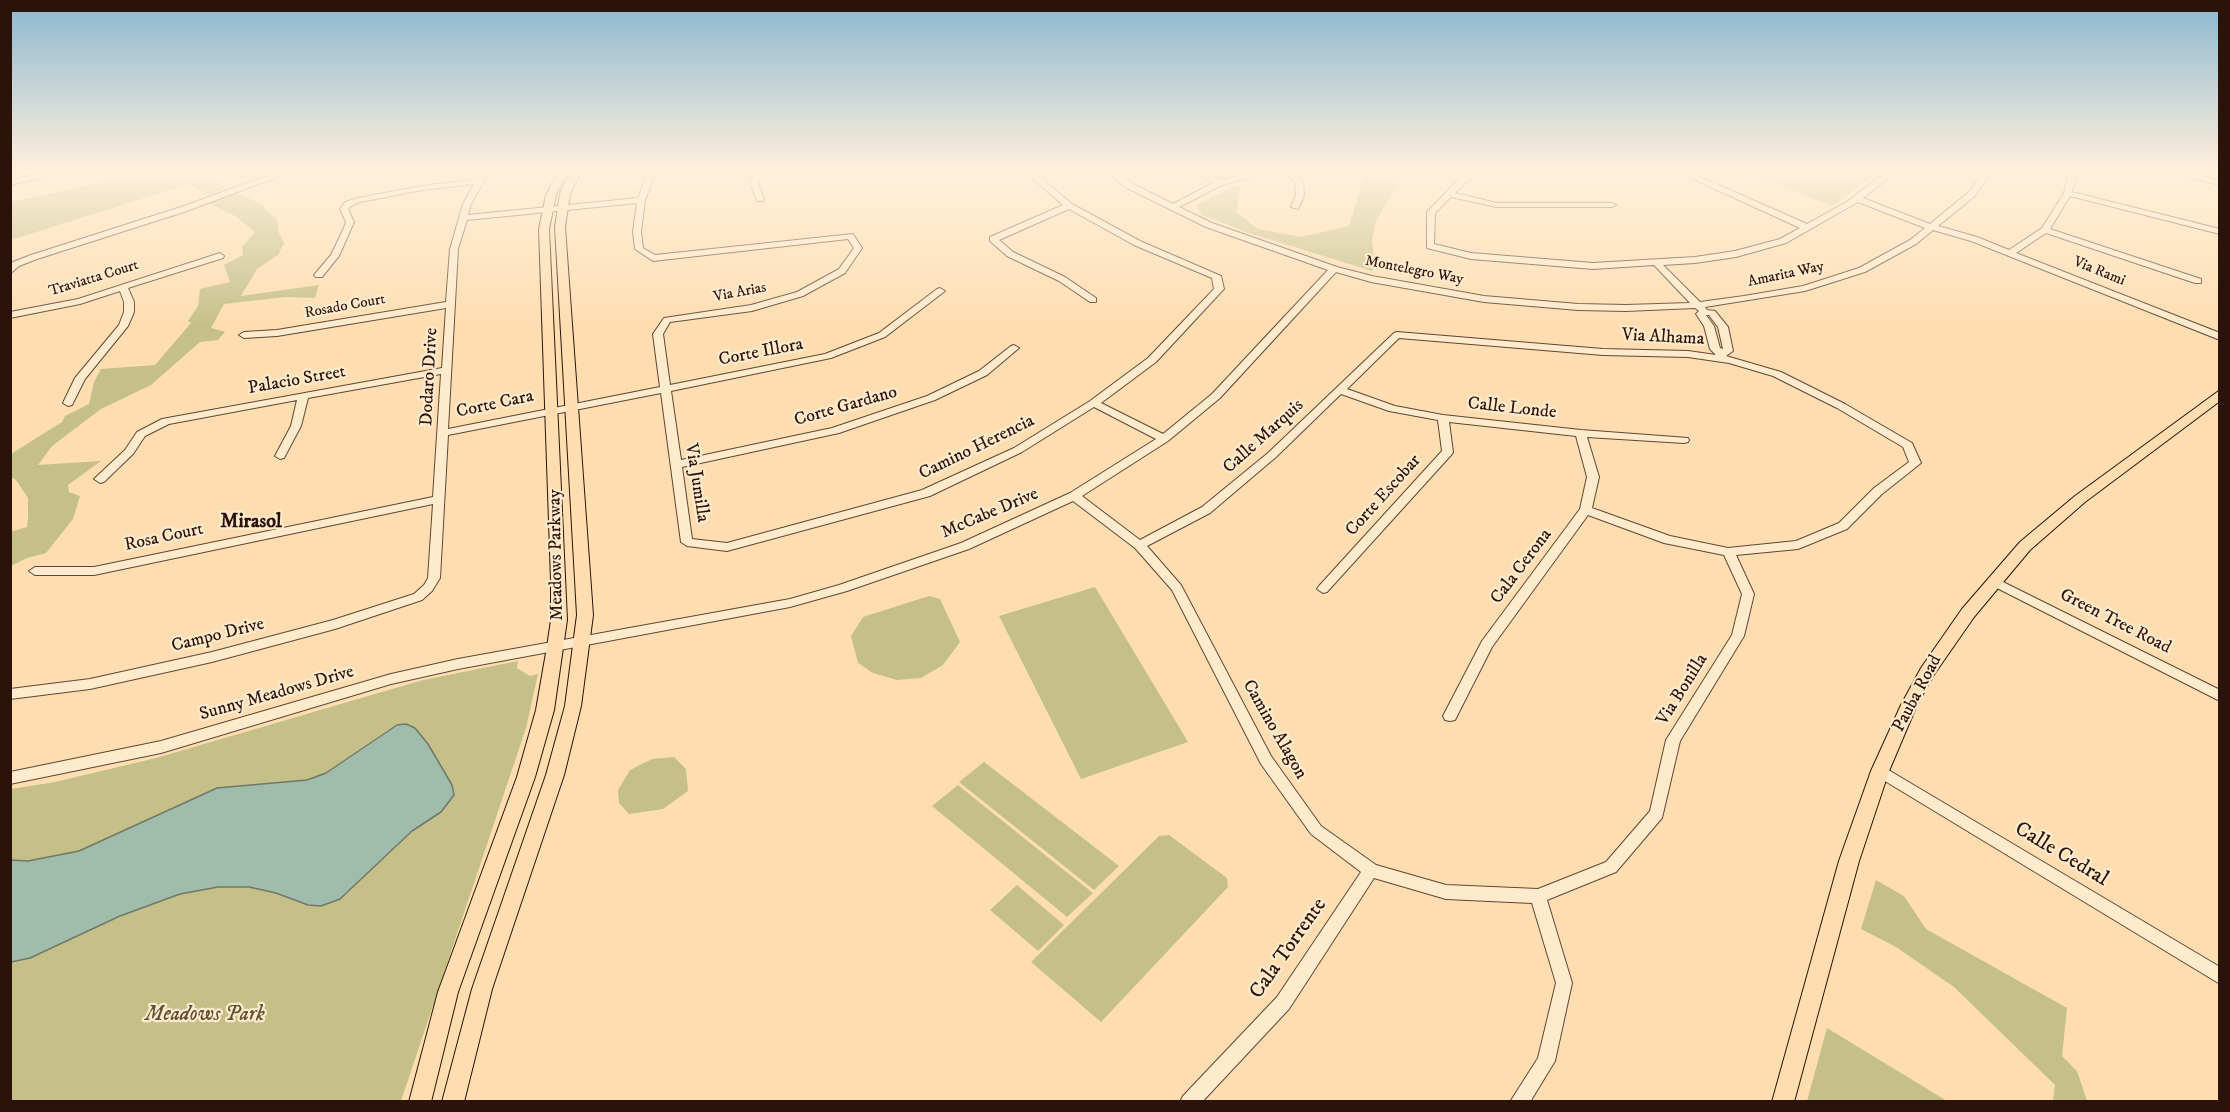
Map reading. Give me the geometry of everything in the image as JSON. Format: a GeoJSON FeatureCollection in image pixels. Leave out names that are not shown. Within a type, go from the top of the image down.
{"type":"FeatureCollection","features":[{"type":"Feature","properties":{"kind":"main road","name":"Meadows Parkway"},"geometry":{"type":"LineString","coordinates":[[420,1101],[448,992],[526,777],[545,710],[560,620],[553,410],[544,258],[546,224]]}},
{"type":"Feature","properties":{"kind":"main road","name":"Meadows Parkway"},"geometry":{"type":"LineString","coordinates":[[453,1101],[482,989],[555,775],[573,706],[585,615],[560,256],[561,224]]}},
{"type":"Feature","properties":{"kind":"main road","name":"Pauba Road"},"geometry":{"type":"LineString","coordinates":[[1783,1101],[1850,861],[1880,771],[1909,705],[1927,672],[1993,581],[2025,546],[2061,514],[2220,394]]}},
{"type":"Feature","properties":{"kind":"street"},"geometry":{"type":"LineString","coordinates":[[13,268],[138,224]]}},
{"type":"Feature","properties":{"kind":"street"},"geometry":{"type":"LineString","coordinates":[[320,275],[335,256],[349,224]]}},
{"type":"Feature","properties":{"kind":"street","name":"Dodaro Drive"},"geometry":{"type":"LineString","coordinates":[[428,588],[434,578],[454,249],[460,224]]}},
{"type":"Feature","properties":{"kind":"street","name":"Via Arias"},"geometry":{"type":"LineString","coordinates":[[638,224],[639,249],[653,258],[710,249],[850,236],[858,248],[842,271],[800,294],[752,308],[667,320],[658,334],[664,389]]}},
{"type":"Feature","properties":{"kind":"street"},"geometry":{"type":"LineString","coordinates":[[1028,224],[993,239],[1010,254],[1062,279],[1093,300]]}},
{"type":"Feature","properties":{"kind":"street","name":"Camino Herencia"},"geometry":{"type":"LineString","coordinates":[[727,546],[926,493],[1018,450],[1094,403],[1152,360],[1219,289],[1216,276],[1137,243],[1102,224]]}},
{"type":"Feature","properties":{"kind":"street","name":"Montelegro Way"},"geometry":{"type":"LineString","coordinates":[[1207,224],[1334,269],[1448,294],[1532,304],[1701,309]]}},
{"type":"Feature","properties":{"kind":"street"},"geometry":{"type":"LineString","coordinates":[[1431,224],[1431,246],[1471,256],[1593,266],[1658,264],[1736,254],[1783,242],[1815,224]]}},
{"type":"Feature","properties":{"kind":"street"},"geometry":{"type":"LineString","coordinates":[[1799,224],[1808,228]]}},
{"type":"Feature","properties":{"kind":"street","name":"Via Rami"},"geometry":{"type":"LineString","coordinates":[[1925,224],[2010,253],[2220,337]]}},
{"type":"Feature","properties":{"kind":"street"},"geometry":{"type":"LineString","coordinates":[[2010,253],[2045,230],[2049,224]]}},
{"type":"Feature","properties":{"kind":"street"},"geometry":{"type":"LineString","coordinates":[[2188,224],[2220,232]]}},
{"type":"Feature","properties":{"kind":"street","name":"Amarita Way"},"geometry":{"type":"LineString","coordinates":[[1701,309],[1839,278],[1899,252],[1933,225]]}},
{"type":"Feature","properties":{"kind":"street"},"geometry":{"type":"LineString","coordinates":[[2045,230],[2198,281]]}},
{"type":"Feature","properties":{"kind":"street","name":"Traviatta Court"},"geometry":{"type":"LineString","coordinates":[[10,315],[62,306],[220,256]]}},
{"type":"Feature","properties":{"kind":"street"},"geometry":{"type":"LineString","coordinates":[[1658,264],[1701,309],[1701,314],[1709,326],[1715,349],[1721,356]]}},
{"type":"Feature","properties":{"kind":"street","name":"McCabe Drive"},"geometry":{"type":"LineString","coordinates":[[555,647],[728,616],[843,588],[965,546],[1074,496],[1164,439],[1216,396],[1334,269]]}},
{"type":"Feature","properties":{"kind":"street"},"geometry":{"type":"LineString","coordinates":[[68,403],[80,378],[123,326],[129,312],[129,302],[123,286]]}},
{"type":"Feature","properties":{"kind":"street","name":"Corte Illora"},"geometry":{"type":"LineString","coordinates":[[572,406],[847,350],[882,335],[940,291]]}},
{"type":"Feature","properties":{"kind":"street","name":"Rosado Court"},"geometry":{"type":"LineString","coordinates":[[244,335],[277,333],[450,304]]}},
{"type":"Feature","properties":{"kind":"street","name":"Via Alhama"},"geometry":{"type":"LineString","coordinates":[[1397,335],[1603,352],[1721,356],[1777,374],[1841,406],[1908,446],[1915,463],[1878,491],[1844,526],[1798,545],[1728,552]]}},
{"type":"Feature","properties":{"kind":"street","name":"Calle Marquis"},"geometry":{"type":"LineString","coordinates":[[1139,545],[1206,510],[1272,455],[1397,335]]}},
{"type":"Feature","properties":{"kind":"street","name":"Corte Gardano"},"geometry":{"type":"LineString","coordinates":[[675,465],[835,430],[931,398],[983,373],[1014,348]]}},
{"type":"Feature","properties":{"kind":"street","name":"Palacio Street"},"geometry":{"type":"LineString","coordinates":[[100,479],[153,426],[166,420],[447,370]]}},
{"type":"Feature","properties":{"kind":"street","name":"Via Jumilla"},"geometry":{"type":"LineString","coordinates":[[664,389],[687,542],[727,546]]}},
{"type":"Feature","properties":{"kind":"street","name":"Calle Londe"},"geometry":{"type":"LineString","coordinates":[[1340,390],[1393,409],[1443,418],[1581,433],[1684,440]]}},
{"type":"Feature","properties":{"kind":"street"},"geometry":{"type":"LineString","coordinates":[[280,456],[296,426],[303,396]]}},
{"type":"Feature","properties":{"kind":"street"},"geometry":{"type":"LineString","coordinates":[[1094,403],[1164,439]]}},
{"type":"Feature","properties":{"kind":"street","name":"Corte Cara"},"geometry":{"type":"LineString","coordinates":[[444,433],[572,406]]}},
{"type":"Feature","properties":{"kind":"street","name":"Corte Escobar"},"geometry":{"type":"LineString","coordinates":[[1323,589],[1448,452],[1443,418]]}},
{"type":"Feature","properties":{"kind":"street","name":"Cala Cerona"},"geometry":{"type":"LineString","coordinates":[[1450,716],[1487,644],[1586,510],[1593,477],[1581,433]]}},
{"type":"Feature","properties":{"kind":"street","name":"Camino Alagon"},"geometry":{"type":"LineString","coordinates":[[1074,496],[1139,545],[1177,588],[1266,759],[1316,831],[1371,870],[1446,892],[1538,896]]}},
{"type":"Feature","properties":{"kind":"street","name":"Rosa Court"},"geometry":{"type":"LineString","coordinates":[[35,571],[94,571],[440,499]]}},
{"type":"Feature","properties":{"kind":"street"},"geometry":{"type":"LineString","coordinates":[[1586,510],[1668,540],[1728,552]]}},
{"type":"Feature","properties":{"kind":"street","name":"Via Bonilla"},"geometry":{"type":"LineString","coordinates":[[1538,896],[1611,867],[1657,814],[1673,740],[1738,636],[1748,594],[1728,552]]}},
{"type":"Feature","properties":{"kind":"street","name":"Green Tree Road"},"geometry":{"type":"LineString","coordinates":[[1993,581],[2220,696]]}},
{"type":"Feature","properties":{"kind":"street","name":"Campo Drive"},"geometry":{"type":"LineString","coordinates":[[10,694],[90,684],[212,657],[335,624],[418,597],[428,588]]}},
{"type":"Feature","properties":{"kind":"street","name":"Sunny Meadows Drive"},"geometry":{"type":"LineString","coordinates":[[10,778],[162,747],[391,679],[458,664],[555,647]]}},
{"type":"Feature","properties":{"kind":"street","name":"Calle Cedral"},"geometry":{"type":"LineString","coordinates":[[1880,771],[2220,976]]}},
{"type":"Feature","properties":{"kind":"street","name":"Cala Torrente"},"geometry":{"type":"LineString","coordinates":[[1189,1101],[1283,1003],[1371,870]]}},
{"type":"Feature","properties":{"kind":"street"},"geometry":{"type":"LineString","coordinates":[[1520,1101],[1546,1060],[1564,983],[1538,896]]}},
{"type":"Feature","properties":{"kind":"green space"},"geometry":{"type":"Polygon","coordinates":[[[11,224],[62,224],[11,240],[11,224]]]}},
{"type":"Feature","properties":{"kind":"green space"},"geometry":{"type":"Polygon","coordinates":[[[245,224],[278,224],[284,243],[278,255],[257,269],[241,296],[319,285],[315,298],[286,297],[224,304],[211,328],[225,332],[218,340],[200,342],[151,385],[101,409],[52,446],[38,465],[101,461],[68,485],[69,492],[80,496],[73,519],[46,553],[27,558],[11,566],[10,532],[27,527],[28,498],[16,480],[11,477],[11,454],[62,422],[65,416],[89,404],[94,382],[101,369],[155,365],[191,323],[188,321],[198,306],[200,289],[230,282],[224,265],[243,255],[242,247],[255,232],[245,224]]]}},
{"type":"Feature","properties":{"kind":"green space"},"geometry":{"type":"Polygon","coordinates":[[[1225,224],[1251,224],[1258,229],[1301,237],[1349,226],[1350,224],[1375,224],[1372,240],[1375,267],[1372,271],[1225,224]]]}},
{"type":"Feature","properties":{"kind":"green space"},"geometry":{"type":"Polygon","coordinates":[[[1095,587],[1188,742],[1081,779],[999,616],[1095,587]]]}},
{"type":"Feature","properties":{"kind":"green space"},"geometry":{"type":"Polygon","coordinates":[[[929,596],[940,599],[960,642],[943,665],[921,678],[897,680],[873,673],[858,663],[851,636],[863,617],[929,596]]]}},
{"type":"Feature","properties":{"kind":"green space","name":"Meadows Park"},"geometry":{"type":"Polygon","coordinates":[[[518,661],[517,668],[530,676],[538,674],[526,728],[401,1101],[11,1102],[11,962],[30,958],[120,916],[180,894],[218,887],[249,887],[276,893],[340,899],[412,831],[441,812],[452,785],[428,744],[388,730],[326,773],[307,780],[217,788],[79,851],[28,861],[11,860],[11,789],[55,782],[156,758],[423,680],[518,661]]]}},
{"type":"Feature","properties":{"kind":"green space"},"geometry":{"type":"Polygon","coordinates":[[[674,757],[686,769],[688,791],[663,809],[629,814],[619,803],[618,790],[630,770],[652,759],[674,757]]]}},
{"type":"Feature","properties":{"kind":"green space"},"geometry":{"type":"Polygon","coordinates":[[[984,762],[1119,866],[1094,890],[959,782],[984,762]]]}},
{"type":"Feature","properties":{"kind":"green space"},"geometry":{"type":"Polygon","coordinates":[[[958,785],[1093,893],[1067,917],[932,806],[958,785]]]}},
{"type":"Feature","properties":{"kind":"green space"},"geometry":{"type":"Polygon","coordinates":[[[1169,835],[1227,878],[1228,887],[1101,1022],[1031,962],[1159,836],[1169,835]]]}},
{"type":"Feature","properties":{"kind":"green space"},"geometry":{"type":"Polygon","coordinates":[[[1876,880],[1904,896],[1926,929],[2067,1008],[2062,1056],[2077,1071],[2087,1101],[2053,1101],[2055,1085],[1954,987],[1896,947],[1861,929],[1876,880]]]}},
{"type":"Feature","properties":{"kind":"green space"},"geometry":{"type":"Polygon","coordinates":[[[1017,885],[1064,925],[1038,951],[990,910],[1017,885]]]}},
{"type":"Feature","properties":{"kind":"green space"},"geometry":{"type":"Polygon","coordinates":[[[1827,1028],[1947,1101],[1807,1101],[1827,1028]]]}},
{"type":"Feature","properties":{"kind":"shaded area"},"geometry":{"type":"Polygon","coordinates":[[[406,724],[415,728],[428,744],[452,785],[454,795],[441,812],[412,831],[340,899],[321,906],[308,905],[276,893],[249,887],[218,887],[180,894],[120,916],[30,958],[11,962],[11,860],[28,861],[79,851],[217,788],[307,780],[326,773],[397,725],[406,724]]]}},
{"type":"Feature","properties":{"kind":"district","name":"Mirasol"},"geometry":{"type":"Point","coordinates":[251,523]}}]}
